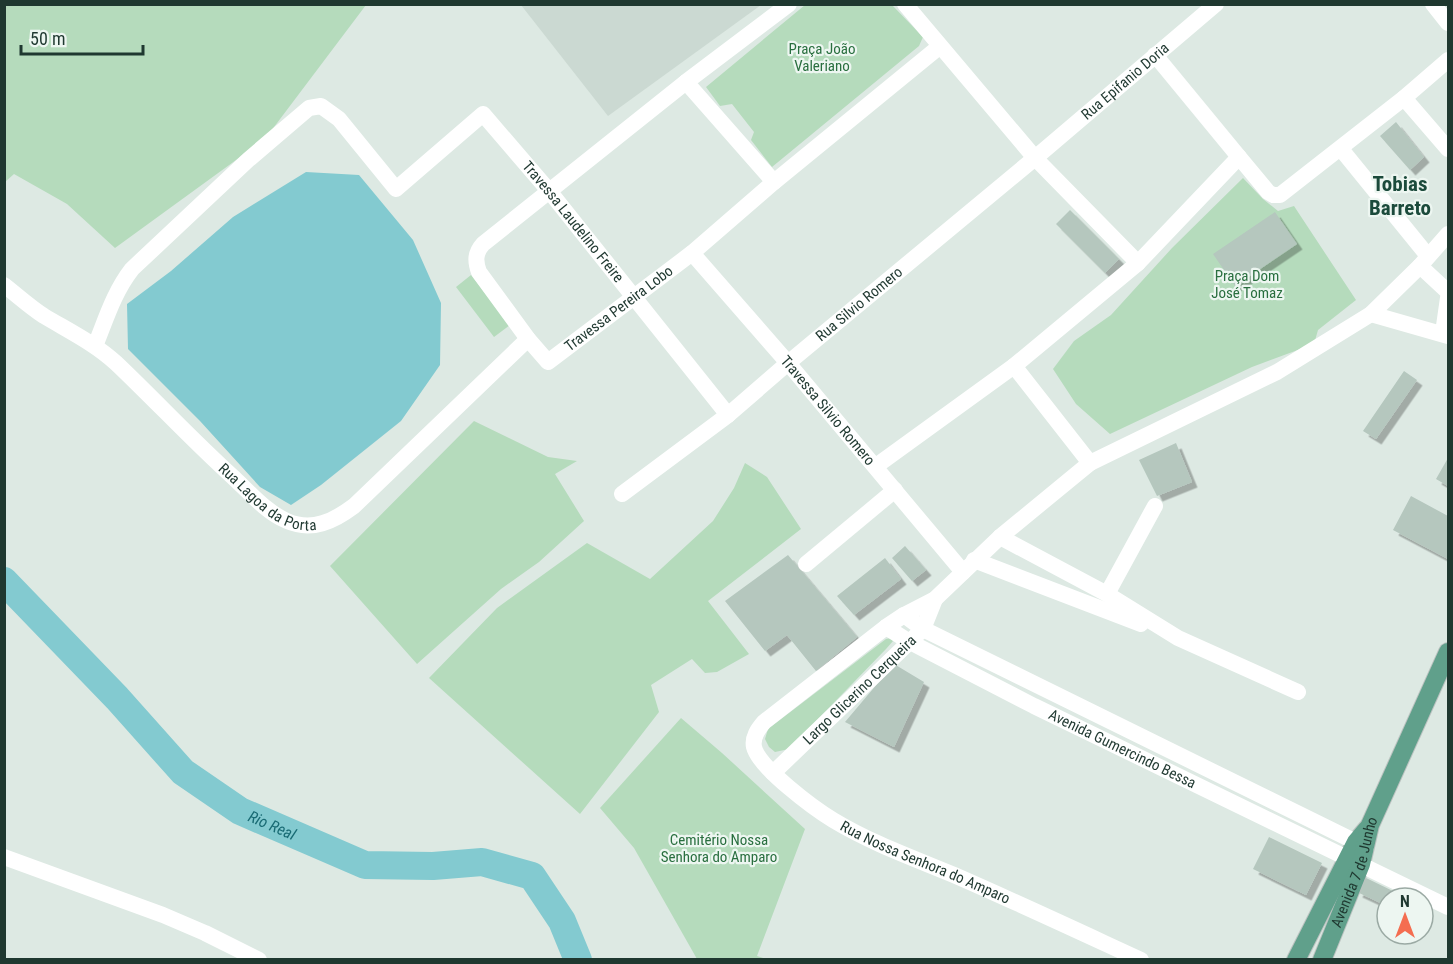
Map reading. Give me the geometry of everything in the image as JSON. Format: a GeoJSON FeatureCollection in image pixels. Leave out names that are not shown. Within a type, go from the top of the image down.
{"type":"FeatureCollection","features":[{"type":"Feature","properties":{"kind":"main road","name":"Avenida 7 de Junho"},"geometry":{"type":"LineString","coordinates":[[1322,960],[1358,852],[1449,652]]}},
{"type":"Feature","properties":{"kind":"main road","name":"Avenida 7 de Junho"},"geometry":{"type":"LineString","coordinates":[[1296,960],[1358,852]]}},
{"type":"Feature","properties":{"kind":"street"},"geometry":{"type":"LineString","coordinates":[[550,192],[686,82],[789,4]]}},
{"type":"Feature","properties":{"kind":"street"},"geometry":{"type":"LineString","coordinates":[[905,4],[1035,158],[1138,262]]}},
{"type":"Feature","properties":{"kind":"street","name":"Rua Epifanio Doria"},"geometry":{"type":"LineString","coordinates":[[1035,158],[1216,4]]}},
{"type":"Feature","properties":{"kind":"street"},"geometry":{"type":"LineString","coordinates":[[1433,4],[1449,23]]}},
{"type":"Feature","properties":{"kind":"street"},"geometry":{"type":"LineString","coordinates":[[686,82],[774,182],[939,47]]}},
{"type":"Feature","properties":{"kind":"street"},"geometry":{"type":"LineString","coordinates":[[1155,55],[1268,192],[1273,195],[1281,195],[1449,60]]}},
{"type":"Feature","properties":{"kind":"street"},"geometry":{"type":"LineString","coordinates":[[1404,98],[1449,149]]}},
{"type":"Feature","properties":{"kind":"street","name":"Travessa Laudelino Freire"},"geometry":{"type":"LineString","coordinates":[[95,346],[113,299],[121,283],[132,269],[248,160],[309,108],[321,106],[339,119],[396,189],[483,114],[550,192],[728,415]]}},
{"type":"Feature","properties":{"kind":"street"},"geometry":{"type":"LineString","coordinates":[[1341,148],[1449,292]]}},
{"type":"Feature","properties":{"kind":"street"},"geometry":{"type":"LineString","coordinates":[[876,466],[1014,366],[1138,262],[1239,157]]}},
{"type":"Feature","properties":{"kind":"street","name":"Rua Silvio Romero"},"geometry":{"type":"LineString","coordinates":[[622,494],[728,415],[1035,158]]}},
{"type":"Feature","properties":{"kind":"street","name":"Travessa Pereira Lobo"},"geometry":{"type":"LineString","coordinates":[[550,192],[483,244],[476,255],[479,272],[528,339],[548,362],[692,253],[774,182]]}},
{"type":"Feature","properties":{"kind":"street"},"geometry":{"type":"LineString","coordinates":[[1014,366],[1090,462],[1277,372],[1371,314],[1449,234]]}},
{"type":"Feature","properties":{"kind":"street","name":"Travessa Silvio Romero"},"geometry":{"type":"LineString","coordinates":[[692,253],[895,490],[968,566]]}},
{"type":"Feature","properties":{"kind":"street","name":"Rua Lagoa da Porta"},"geometry":{"type":"LineString","coordinates":[[4,285],[43,315],[79,334],[116,363],[197,445],[267,509],[288,521],[309,526],[338,518],[354,506],[528,339]]}},
{"type":"Feature","properties":{"kind":"street"},"geometry":{"type":"LineString","coordinates":[[1371,314],[1446,334],[1449,298]]}},
{"type":"Feature","properties":{"kind":"street","name":"Largo Glicerino Cerqueira"},"geometry":{"type":"LineString","coordinates":[[764,722],[886,627],[935,599],[1000,537],[1090,462]]}},
{"type":"Feature","properties":{"kind":"street"},"geometry":{"type":"LineString","coordinates":[[806,564],[895,490]]}},
{"type":"Feature","properties":{"kind":"street"},"geometry":{"type":"LineString","coordinates":[[1107,594],[1155,506]]}},
{"type":"Feature","properties":{"kind":"street"},"geometry":{"type":"LineString","coordinates":[[1000,537],[1107,594],[1178,638]]}},
{"type":"Feature","properties":{"kind":"street"},"geometry":{"type":"LineString","coordinates":[[968,566],[1178,638],[1298,692]]}},
{"type":"Feature","properties":{"kind":"street","name":"Largo Glicerino Cerqueira"},"geometry":{"type":"LineString","coordinates":[[773,773],[923,629],[935,599]]}},
{"type":"Feature","properties":{"kind":"street","name":"Avenida Gumercindo Bessa"},"geometry":{"type":"LineString","coordinates":[[904,615],[923,629],[1358,852]]}},
{"type":"Feature","properties":{"kind":"street","name":"Avenida Gumercindo Bessa"},"geometry":{"type":"LineString","coordinates":[[886,627],[908,641],[1055,717],[1235,805],[1358,852]]}},
{"type":"Feature","properties":{"kind":"street","name":"Rua Nossa Senhora do Amparo"},"geometry":{"type":"LineString","coordinates":[[764,722],[753,744],[756,751],[773,773],[808,803],[856,833],[1141,960]]}},
{"type":"Feature","properties":{"kind":"street"},"geometry":{"type":"LineString","coordinates":[[1358,852],[1449,907]]}},
{"type":"Feature","properties":{"kind":"street"},"geometry":{"type":"LineString","coordinates":[[4,857],[174,920],[259,960]]}},
{"type":"Feature","properties":{"kind":"shaded area"},"geometry":{"type":"Polygon","coordinates":[[[521,5],[761,5],[608,116],[521,5]]]}},
{"type":"Feature","properties":{"kind":"green space"},"geometry":{"type":"Polygon","coordinates":[[[5,5],[366,5],[265,139],[115,248],[67,204],[14,174],[5,182],[5,5]]]}},
{"type":"Feature","properties":{"kind":"green space","name":"Praça João Valeriano"},"geometry":{"type":"Polygon","coordinates":[[[805,5],[892,5],[923,37],[919,46],[772,167],[751,140],[754,132],[732,104],[720,106],[706,87],[805,5]]]}},
{"type":"Feature","properties":{"kind":"green space","name":"Praça Dom José Tomaz"},"geometry":{"type":"Polygon","coordinates":[[[1243,178],[1278,211],[1294,206],[1356,300],[1318,330],[1314,344],[1252,367],[1110,434],[1076,404],[1053,369],[1074,341],[1111,315],[1172,248],[1243,178]]]}},
{"type":"Feature","properties":{"kind":"green space"},"geometry":{"type":"Polygon","coordinates":[[[471,275],[510,325],[494,337],[456,287],[471,275]]]}},
{"type":"Feature","properties":{"kind":"green space"},"geometry":{"type":"Polygon","coordinates":[[[474,421],[548,457],[577,461],[555,474],[584,521],[539,562],[501,589],[417,664],[330,566],[474,421]]]}},
{"type":"Feature","properties":{"kind":"green space"},"geometry":{"type":"Polygon","coordinates":[[[745,463],[767,477],[801,529],[708,601],[749,654],[717,672],[705,673],[692,659],[651,685],[659,712],[580,814],[429,678],[497,608],[587,543],[650,579],[713,521],[734,488],[745,463]]]}},
{"type":"Feature","properties":{"kind":"green space"},"geometry":{"type":"Polygon","coordinates":[[[891,638],[893,641],[886,649],[789,749],[775,752],[769,747],[765,739],[768,729],[886,639],[891,638]]]}},
{"type":"Feature","properties":{"kind":"green space","name":"Cemitério Nossa Senhora do Amparo"},"geometry":{"type":"Polygon","coordinates":[[[681,718],[805,829],[757,956],[766,959],[697,959],[634,848],[600,808],[681,718]]]}},
{"type":"Feature","properties":{"kind":"water"},"geometry":{"type":"Polygon","coordinates":[[[306,172],[359,175],[413,240],[441,303],[440,365],[401,421],[321,485],[291,505],[260,487],[200,421],[128,349],[127,304],[171,271],[233,217],[306,172]]]}},
{"type":"Feature","properties":{"kind":"building"},"geometry":{"type":"Polygon","coordinates":[[[1396,122],[1424,157],[1410,170],[1380,136],[1396,122]]]}},
{"type":"Feature","properties":{"kind":"building"},"geometry":{"type":"Polygon","coordinates":[[[1070,210],[1119,259],[1105,273],[1056,224],[1070,210]]]}},
{"type":"Feature","properties":{"kind":"building"},"geometry":{"type":"Polygon","coordinates":[[[1275,212],[1297,244],[1235,286],[1213,254],[1275,212]]]}},
{"type":"Feature","properties":{"kind":"building"},"geometry":{"type":"Polygon","coordinates":[[[1404,371],[1417,380],[1376,439],[1363,431],[1404,371]]]}},
{"type":"Feature","properties":{"kind":"building"},"geometry":{"type":"Polygon","coordinates":[[[1176,443],[1192,482],[1157,496],[1139,460],[1176,443]]]}},
{"type":"Feature","properties":{"kind":"building"},"geometry":{"type":"Polygon","coordinates":[[[1448,458],[1448,486],[1436,479],[1448,458]]]}},
{"type":"Feature","properties":{"kind":"building"},"geometry":{"type":"Polygon","coordinates":[[[1411,496],[1448,516],[1448,559],[1393,530],[1411,496]]]}},
{"type":"Feature","properties":{"kind":"building"},"geometry":{"type":"Polygon","coordinates":[[[905,546],[926,570],[912,581],[892,558],[905,546]]]}},
{"type":"Feature","properties":{"kind":"building"},"geometry":{"type":"Polygon","coordinates":[[[788,555],[857,637],[816,671],[787,635],[765,651],[725,601],[788,555]]]}},
{"type":"Feature","properties":{"kind":"building"},"geometry":{"type":"Polygon","coordinates":[[[885,558],[901,579],[854,615],[837,596],[885,558]]]}},
{"type":"Feature","properties":{"kind":"building"},"geometry":{"type":"Polygon","coordinates":[[[894,664],[924,682],[894,747],[845,722],[894,664]]]}},
{"type":"Feature","properties":{"kind":"building"},"geometry":{"type":"Polygon","coordinates":[[[1269,837],[1322,863],[1306,895],[1253,869],[1269,837]]]}},
{"type":"Feature","properties":{"kind":"building"},"geometry":{"type":"Polygon","coordinates":[[[1364,877],[1383,886],[1375,886],[1375,900],[1357,892],[1364,877]]]}},
{"type":"Feature","properties":{"kind":"waterway","name":"Rio Real"},"geometry":{"type":"LineString","coordinates":[[4,581],[117,698],[183,772],[240,811],[365,865],[433,866],[482,862],[532,876],[562,921],[578,960]]}},
{"type":"Feature","properties":{"kind":"district","name":"Tobias Barreto"},"geometry":{"type":"Point","coordinates":[1400,196]}}]}
